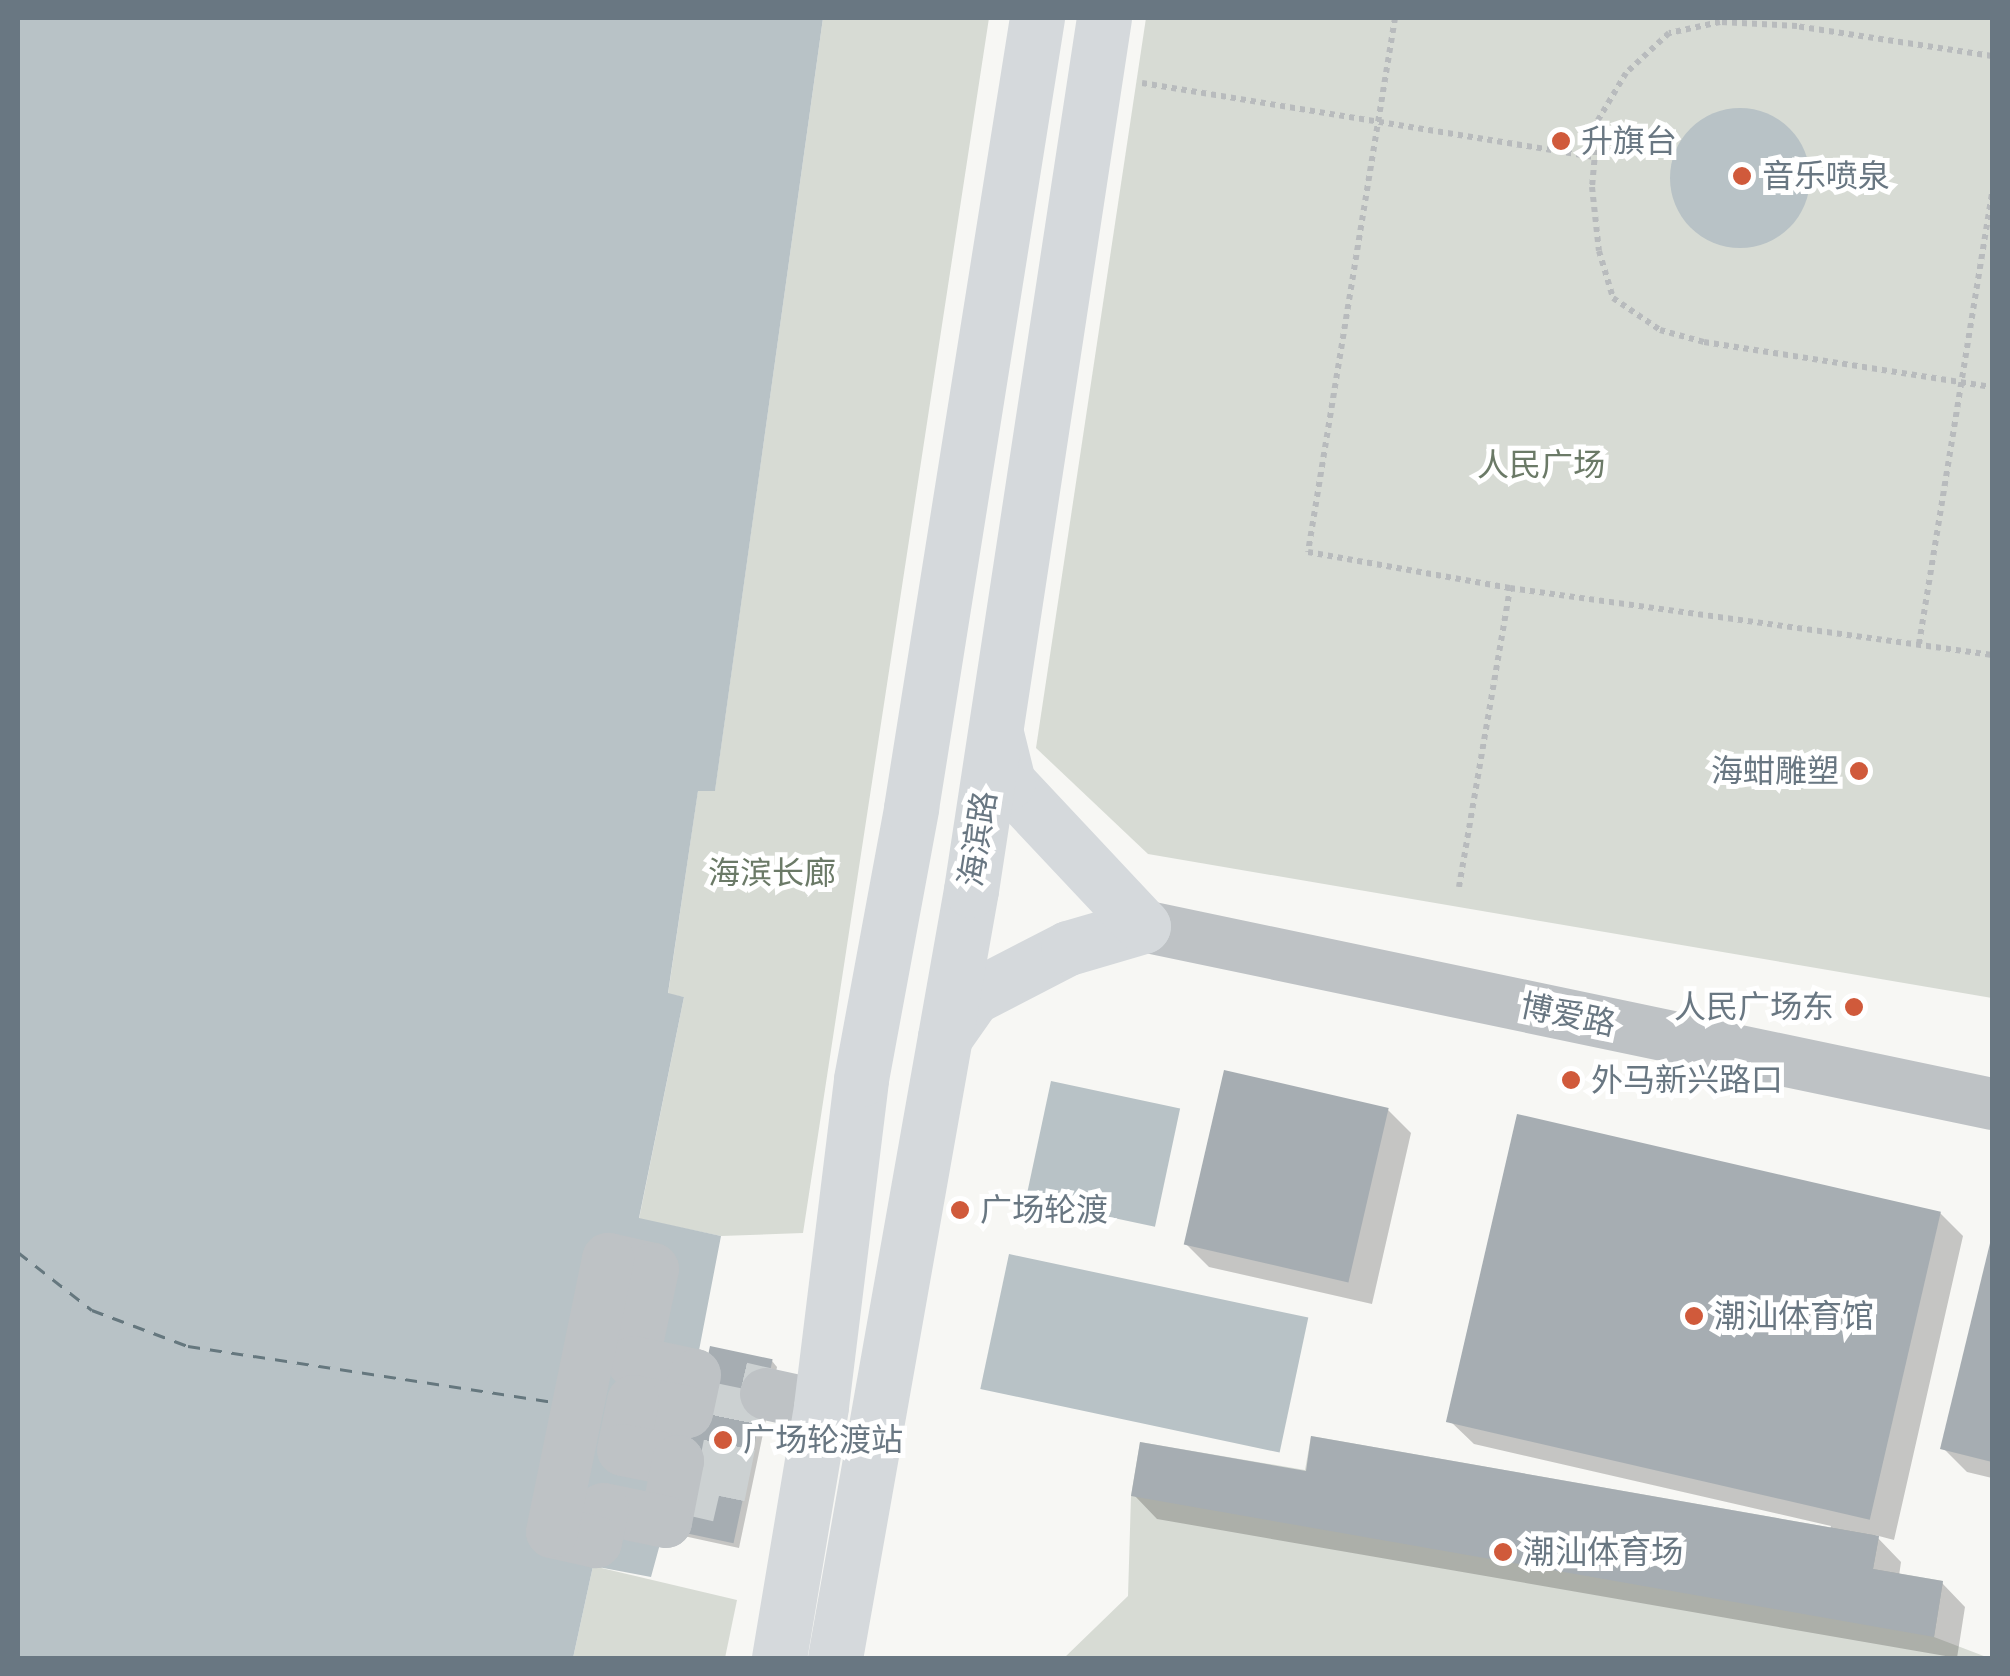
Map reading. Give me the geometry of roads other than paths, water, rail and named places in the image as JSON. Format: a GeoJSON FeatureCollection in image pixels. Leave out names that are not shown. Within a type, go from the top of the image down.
{"type":"FeatureCollection","features":[{"type":"Feature","properties":{"kind":"main road"},"geometry":{"type":"LineString","coordinates":[[779,1658],[821,1406],[861,1079],[911,808],[1037,18]]}},
{"type":"Feature","properties":{"kind":"main road","name":"海滨路"},"geometry":{"type":"LineString","coordinates":[[834,1658],[995,729],[1104,18]]}},
{"type":"Feature","properties":{"kind":"main road"},"geometry":{"type":"LineString","coordinates":[[943,1040],[973,996],[1068,948],[1144,926],[1008,782],[995,729]]}},
{"type":"Feature","properties":{"kind":"street","name":"博爱路"},"geometry":{"type":"LineString","coordinates":[[1144,926],[1992,1104]]}},
{"type":"Feature","properties":{"kind":"street"},"geometry":{"type":"LineString","coordinates":[[608,1259],[653,1269],[634,1362],[694,1375],[687,1412],[634,1400],[623,1450],[678,1461],[677,1486],[666,1522],[603,1509],[596,1542],[552,1532],[608,1259]]}},
{"type":"Feature","properties":{"kind":"street"},"geometry":{"type":"LineString","coordinates":[[766,1394],[821,1406]]}},
{"type":"Feature","properties":{"kind":"tunnel"},"geometry":{"type":"LineString","coordinates":[[680,1487],[719,1496],[741,1388],[766,1394]]}},
{"type":"Feature","properties":{"kind":"place","name":"升旗台"},"geometry":{"type":"Point","coordinates":[1561,141]}},
{"type":"Feature","properties":{"kind":"place","name":"音乐喷泉"},"geometry":{"type":"Point","coordinates":[1742,176]}},
{"type":"Feature","properties":{"kind":"place","name":"海蚶雕塑"},"geometry":{"type":"Point","coordinates":[1859,771]}},
{"type":"Feature","properties":{"kind":"place","name":"人民广场东"},"geometry":{"type":"Point","coordinates":[1854,1007]}},
{"type":"Feature","properties":{"kind":"place","name":"外马新兴路口"},"geometry":{"type":"Point","coordinates":[1571,1080]}},
{"type":"Feature","properties":{"kind":"place","name":"广场轮渡"},"geometry":{"type":"Point","coordinates":[960,1210]}},
{"type":"Feature","properties":{"kind":"place","name":"潮汕体育馆"},"geometry":{"type":"Point","coordinates":[1694,1316]}},
{"type":"Feature","properties":{"kind":"place","name":"广场轮渡站"},"geometry":{"type":"Point","coordinates":[723,1440]}},
{"type":"Feature","properties":{"kind":"place","name":"潮汕体育场"},"geometry":{"type":"Point","coordinates":[1503,1552]}},
{"type":"Feature","properties":{"kind":"park label","name":"人民广场"},"geometry":{"type":"Point","coordinates":[1541,465]}},
{"type":"Feature","properties":{"kind":"park label","name":"海滨长廊"},"geometry":{"type":"Point","coordinates":[772,873]}}]}
